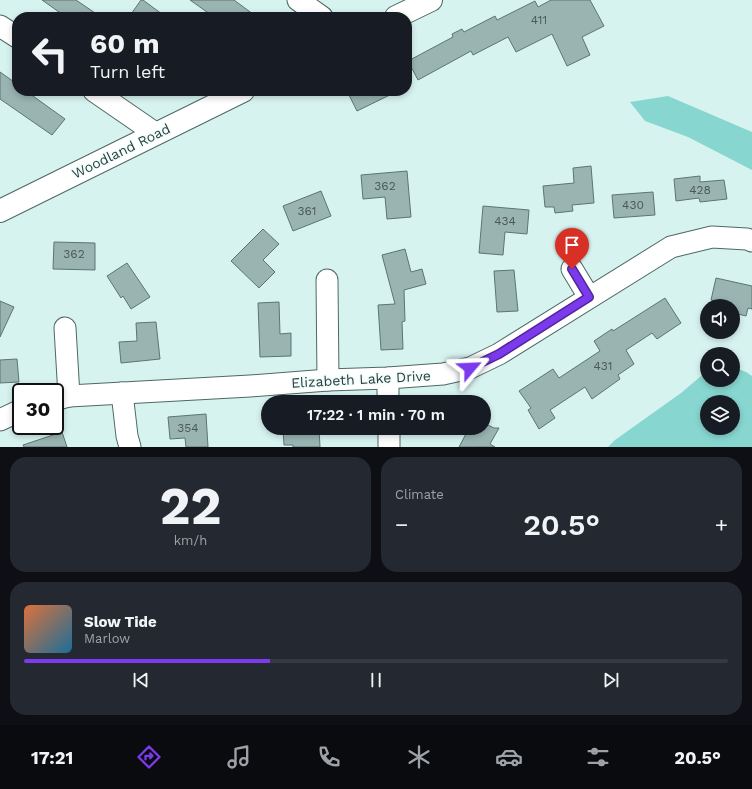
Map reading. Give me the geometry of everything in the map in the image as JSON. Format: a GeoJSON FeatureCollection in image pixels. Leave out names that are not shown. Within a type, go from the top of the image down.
{"type":"FeatureCollection","features":[{"type":"Feature","properties":{"kind":"main road"},"geometry":{"type":"LineString","coordinates":[[406,12],[431,0]]}},
{"type":"Feature","properties":{"kind":"main road","name":"Woodland Road"},"geometry":{"type":"LineString","coordinates":[[0,211],[155,133],[233,96]]}},
{"type":"Feature","properties":{"kind":"street"},"geometry":{"type":"LineString","coordinates":[[298,0],[315,12]]}},
{"type":"Feature","properties":{"kind":"street"},"geometry":{"type":"LineString","coordinates":[[0,26],[12,34]]}},
{"type":"Feature","properties":{"kind":"street"},"geometry":{"type":"LineString","coordinates":[[101,96],[155,133]]}},
{"type":"Feature","properties":{"kind":"street","name":"Elizabeth Lake Drive"},"geometry":{"type":"LineString","coordinates":[[64,398],[328,380],[443,374],[470,368],[499,354],[671,247],[712,237],[747,239],[752,241]]}},
{"type":"Feature","properties":{"kind":"street"},"geometry":{"type":"LineString","coordinates":[[572,269],[589,297]]}},
{"type":"Feature","properties":{"kind":"street"},"geometry":{"type":"LineString","coordinates":[[327,280],[328,380]]}},
{"type":"Feature","properties":{"kind":"street"},"geometry":{"type":"LineString","coordinates":[[63,383],[65,328]]}},
{"type":"Feature","properties":{"kind":"street"},"geometry":{"type":"LineString","coordinates":[[388,378],[388,395]]}},
{"type":"Feature","properties":{"kind":"street"},"geometry":{"type":"LineString","coordinates":[[122,393],[127,436],[130,447]]}},
{"type":"Feature","properties":{"kind":"street"},"geometry":{"type":"LineString","coordinates":[[0,420],[12,414]]}},
{"type":"Feature","properties":{"kind":"street"},"geometry":{"type":"LineString","coordinates":[[388,435],[389,447]]}},
{"type":"Feature","properties":{"kind":"water"},"geometry":{"type":"Polygon","coordinates":[[[668,96],[752,132],[752,170],[688,137],[645,121],[630,102],[668,96]]]}},
{"type":"Feature","properties":{"kind":"water"},"geometry":{"type":"Polygon","coordinates":[[[740,370],[752,376],[752,447],[608,447],[615,440],[681,393],[700,377],[700,387],[740,387],[740,370]]]}},
{"type":"Feature","properties":{"kind":"building"},"geometry":{"type":"Polygon","coordinates":[[[42,0],[76,0],[94,12],[59,12],[42,0]]]}},
{"type":"Feature","properties":{"kind":"building"},"geometry":{"type":"Polygon","coordinates":[[[141,0],[143,0],[159,12],[133,12],[141,0]]]}},
{"type":"Feature","properties":{"kind":"building"},"geometry":{"type":"Polygon","coordinates":[[[190,0],[234,0],[250,12],[207,12],[190,0]]]}},
{"type":"Feature","properties":{"kind":"building"},"geometry":{"type":"Polygon","coordinates":[[[551,0],[590,0],[604,26],[582,37],[590,55],[567,66],[552,34],[516,52],[508,37],[473,55],[471,51],[418,80],[412,69],[412,59],[453,37],[452,34],[462,29],[464,32],[495,16],[497,20],[535,1],[538,7],[551,0]]]}},
{"type":"Feature","properties":{"kind":"building"},"geometry":{"type":"Polygon","coordinates":[[[0,72],[12,80],[12,96],[33,96],[65,119],[52,135],[0,99],[0,72]]]}},
{"type":"Feature","properties":{"kind":"building"},"geometry":{"type":"Polygon","coordinates":[[[350,96],[388,96],[357,111],[350,96]]]}},
{"type":"Feature","properties":{"kind":"building"},"geometry":{"type":"Polygon","coordinates":[[[591,166],[594,203],[572,205],[573,211],[555,213],[554,207],[545,207],[543,186],[574,183],[573,168],[591,166]]]}},
{"type":"Feature","properties":{"kind":"building"},"geometry":{"type":"Polygon","coordinates":[[[407,171],[411,217],[387,219],[385,197],[363,199],[361,175],[407,171]]]}},
{"type":"Feature","properties":{"kind":"building"},"geometry":{"type":"Polygon","coordinates":[[[700,176],[700,182],[724,180],[727,199],[700,202],[699,198],[676,201],[674,179],[700,176]]]}},
{"type":"Feature","properties":{"kind":"building"},"geometry":{"type":"Polygon","coordinates":[[[321,191],[331,216],[293,231],[283,206],[321,191]]]}},
{"type":"Feature","properties":{"kind":"building"},"geometry":{"type":"Polygon","coordinates":[[[653,192],[655,215],[614,218],[612,195],[653,192]]]}},
{"type":"Feature","properties":{"kind":"building"},"geometry":{"type":"Polygon","coordinates":[[[483,206],[529,210],[527,234],[505,232],[503,255],[479,253],[483,206]]]}},
{"type":"Feature","properties":{"kind":"building"},"geometry":{"type":"Polygon","coordinates":[[[263,229],[279,244],[263,260],[275,272],[259,288],[231,261],[263,229]]]}},
{"type":"Feature","properties":{"kind":"building"},"geometry":{"type":"Polygon","coordinates":[[[54,242],[95,243],[95,270],[53,269],[54,242]]]}},
{"type":"Feature","properties":{"kind":"building"},"geometry":{"type":"Polygon","coordinates":[[[405,249],[411,272],[422,269],[426,284],[404,290],[405,321],[402,322],[403,349],[381,350],[378,305],[395,304],[382,255],[405,249]]]}},
{"type":"Feature","properties":{"kind":"building"},"geometry":{"type":"Polygon","coordinates":[[[127,263],[150,297],[131,309],[123,296],[121,298],[107,276],[127,263]]]}},
{"type":"Feature","properties":{"kind":"building"},"geometry":{"type":"Polygon","coordinates":[[[514,270],[518,311],[497,312],[494,271],[514,270]]]}},
{"type":"Feature","properties":{"kind":"building"},"geometry":{"type":"Polygon","coordinates":[[[716,278],[752,286],[752,309],[748,308],[746,316],[740,314],[740,299],[711,299],[716,278]]]}},
{"type":"Feature","properties":{"kind":"building"},"geometry":{"type":"Polygon","coordinates":[[[665,298],[681,323],[657,339],[652,333],[626,350],[634,364],[618,375],[620,379],[592,399],[585,387],[550,410],[555,418],[539,429],[528,410],[531,408],[519,391],[553,369],[559,378],[600,351],[594,341],[612,329],[613,331],[665,298]]]}},
{"type":"Feature","properties":{"kind":"building"},"geometry":{"type":"Polygon","coordinates":[[[0,301],[14,307],[0,337],[0,301]]]}},
{"type":"Feature","properties":{"kind":"building"},"geometry":{"type":"Polygon","coordinates":[[[279,302],[280,334],[291,333],[291,356],[260,357],[258,303],[279,302]]]}},
{"type":"Feature","properties":{"kind":"building"},"geometry":{"type":"Polygon","coordinates":[[[156,322],[160,359],[121,363],[119,342],[137,341],[136,323],[156,322]]]}},
{"type":"Feature","properties":{"kind":"building"},"geometry":{"type":"Polygon","coordinates":[[[17,359],[19,382],[0,383],[0,360],[17,359]]]}},
{"type":"Feature","properties":{"kind":"building"},"geometry":{"type":"Polygon","coordinates":[[[206,414],[208,447],[186,447],[185,438],[170,439],[168,417],[206,414]]]}},
{"type":"Feature","properties":{"kind":"building"},"geometry":{"type":"Polygon","coordinates":[[[491,426],[499,428],[490,444],[495,447],[459,447],[465,435],[491,435],[491,426]]]}},
{"type":"Feature","properties":{"kind":"building"},"geometry":{"type":"Polygon","coordinates":[[[53,435],[63,435],[67,447],[24,447],[23,445],[53,435]]]}},
{"type":"Feature","properties":{"kind":"building"},"geometry":{"type":"Polygon","coordinates":[[[283,435],[319,435],[320,447],[293,447],[293,445],[284,445],[283,435]]]}},
{"type":"Feature","properties":{"kind":"route"},"geometry":{"type":"LineString","coordinates":[[470,368],[499,354],[589,297],[572,269]]}}]}
